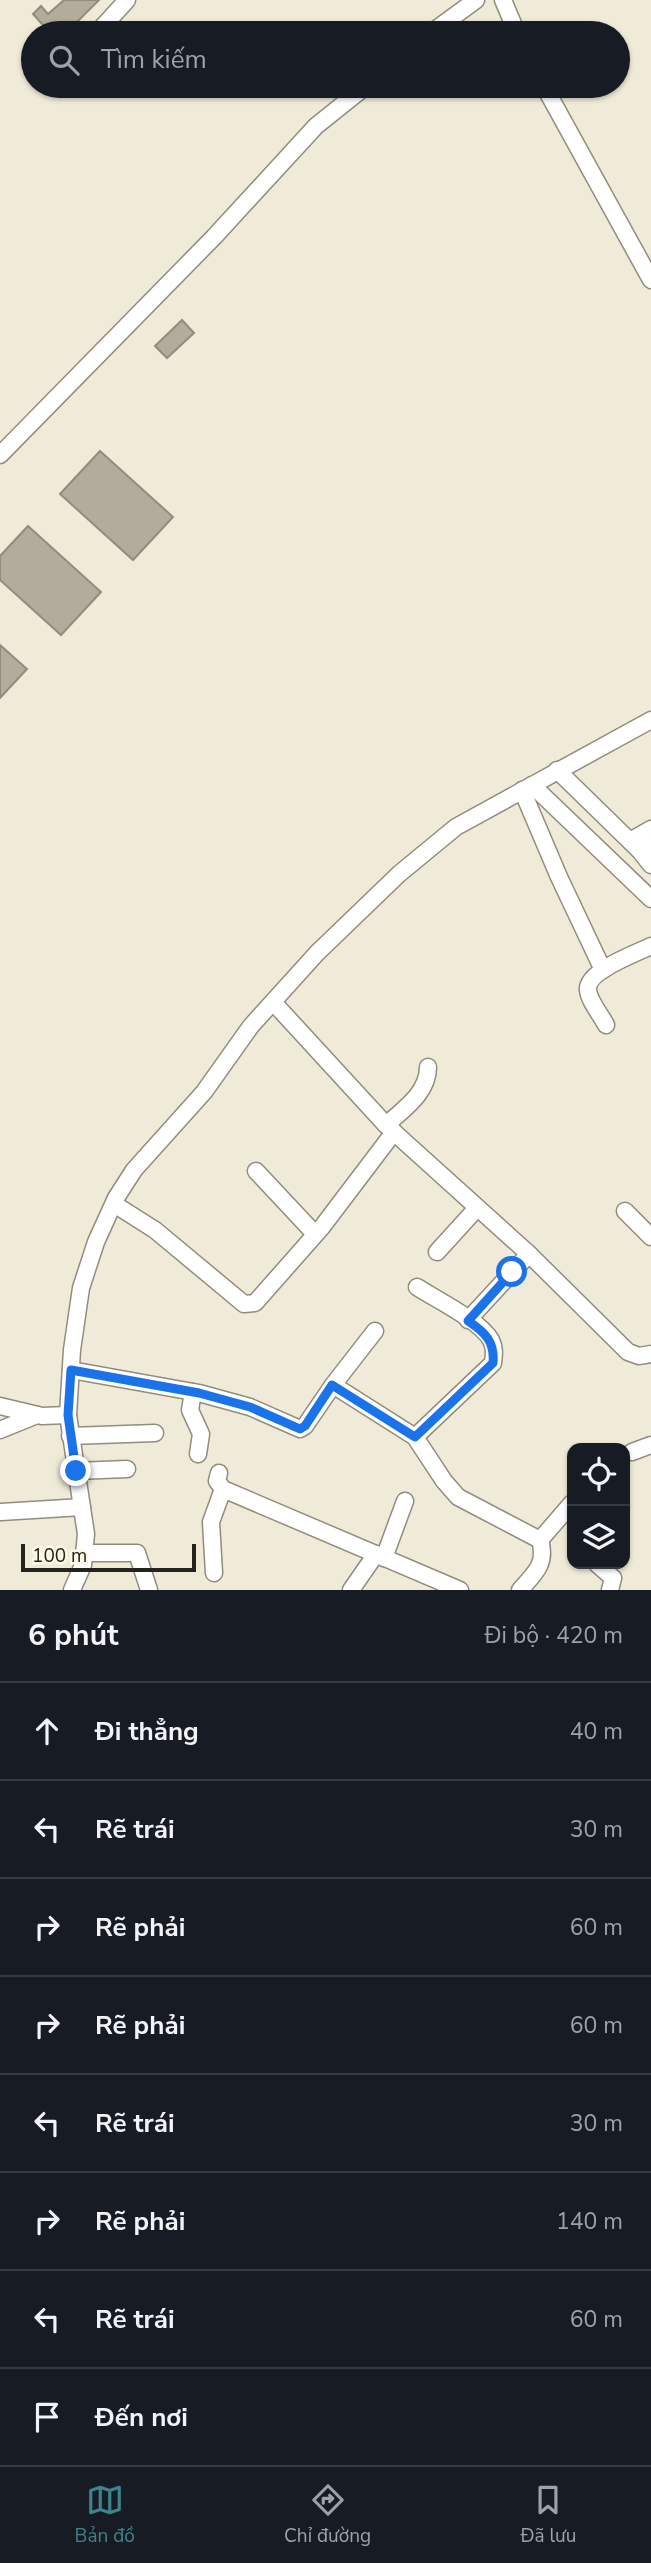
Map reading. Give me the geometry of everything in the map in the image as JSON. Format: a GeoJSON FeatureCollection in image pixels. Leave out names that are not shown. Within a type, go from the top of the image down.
{"type":"FeatureCollection","features":[{"type":"Feature","properties":{"kind":"street"},"geometry":{"type":"LineString","coordinates":[[108,21],[127,0]]}},
{"type":"Feature","properties":{"kind":"street"},"geometry":{"type":"LineString","coordinates":[[448,21],[477,0]]}},
{"type":"Feature","properties":{"kind":"street"},"geometry":{"type":"LineString","coordinates":[[503,0],[512,21]]}},
{"type":"Feature","properties":{"kind":"street"},"geometry":{"type":"LineString","coordinates":[[0,455],[214,237],[316,126],[351,98]]}},
{"type":"Feature","properties":{"kind":"street"},"geometry":{"type":"LineString","coordinates":[[551,98],[651,280]]}},
{"type":"Feature","properties":{"kind":"street"},"geometry":{"type":"LineString","coordinates":[[72,1590],[86,1553],[68,1415],[81,1288],[96,1242],[134,1170],[204,1092],[251,1026],[317,953],[399,874],[456,827],[651,720]]}},
{"type":"Feature","properties":{"kind":"street"},"geometry":{"type":"LineString","coordinates":[[557,770],[640,846],[651,865]]}},
{"type":"Feature","properties":{"kind":"street"},"geometry":{"type":"LineString","coordinates":[[527,788],[651,899]]}},
{"type":"Feature","properties":{"kind":"street"},"geometry":{"type":"LineString","coordinates":[[527,788],[559,877],[603,970]]}},
{"type":"Feature","properties":{"kind":"street"},"geometry":{"type":"LineString","coordinates":[[640,846],[651,829]]}},
{"type":"Feature","properties":{"kind":"street"},"geometry":{"type":"LineString","coordinates":[[606,1025],[588,991],[594,977],[610,965],[651,946]]}},
{"type":"Feature","properties":{"kind":"street"},"geometry":{"type":"LineString","coordinates":[[273,1002],[390,1128],[529,1254],[628,1352],[639,1356],[651,1354]]}},
{"type":"Feature","properties":{"kind":"street"},"geometry":{"type":"LineString","coordinates":[[114,1204],[155,1230],[244,1304],[255,1303],[315,1234],[390,1128],[420,1093],[428,1076],[428,1068]]}},
{"type":"Feature","properties":{"kind":"street"},"geometry":{"type":"LineString","coordinates":[[256,1171],[315,1234]]}},
{"type":"Feature","properties":{"kind":"street"},"geometry":{"type":"LineString","coordinates":[[437,1252],[477,1208]]}},
{"type":"Feature","properties":{"kind":"street"},"geometry":{"type":"LineString","coordinates":[[625,1211],[651,1237]]}},
{"type":"Feature","properties":{"kind":"street"},"geometry":{"type":"LineString","coordinates":[[468,1321],[529,1254]]}},
{"type":"Feature","properties":{"kind":"street"},"geometry":{"type":"LineString","coordinates":[[415,1437],[493,1363],[495,1351],[481,1328],[417,1287]]}},
{"type":"Feature","properties":{"kind":"street"},"geometry":{"type":"LineString","coordinates":[[71,1370],[193,1392],[250,1407],[300,1429],[305,1426],[332,1385],[374,1331]]}},
{"type":"Feature","properties":{"kind":"street"},"geometry":{"type":"LineString","coordinates":[[332,1385],[415,1437],[457,1497],[540,1540],[544,1553],[542,1560],[536,1573],[520,1590]]}},
{"type":"Feature","properties":{"kind":"street"},"geometry":{"type":"LineString","coordinates":[[193,1392],[190,1410],[201,1434],[198,1454]]}},
{"type":"Feature","properties":{"kind":"street"},"geometry":{"type":"LineString","coordinates":[[0,1406],[37,1415],[68,1415]]}},
{"type":"Feature","properties":{"kind":"street"},"geometry":{"type":"LineString","coordinates":[[0,1430],[37,1415]]}},
{"type":"Feature","properties":{"kind":"street"},"geometry":{"type":"LineString","coordinates":[[71,1436],[155,1433]]}},
{"type":"Feature","properties":{"kind":"street"},"geometry":{"type":"LineString","coordinates":[[632,1452],[651,1445]]}},
{"type":"Feature","properties":{"kind":"street"},"geometry":{"type":"LineString","coordinates":[[76,1471],[127,1469]]}},
{"type":"Feature","properties":{"kind":"street"},"geometry":{"type":"LineString","coordinates":[[214,1573],[211,1522],[221,1481],[380,1556],[460,1590]]}},
{"type":"Feature","properties":{"kind":"street"},"geometry":{"type":"LineString","coordinates":[[351,1590],[380,1556],[405,1501]]}},
{"type":"Feature","properties":{"kind":"street"},"geometry":{"type":"LineString","coordinates":[[540,1540],[569,1506]]}},
{"type":"Feature","properties":{"kind":"street"},"geometry":{"type":"LineString","coordinates":[[1,1513],[82,1507]]}},
{"type":"Feature","properties":{"kind":"street"},"geometry":{"type":"LineString","coordinates":[[86,1553],[137,1553],[149,1590]]}},
{"type":"Feature","properties":{"kind":"street"},"geometry":{"type":"LineString","coordinates":[[603,1569],[613,1578],[610,1590]]}},
{"type":"Feature","properties":{"kind":"building"},"geometry":{"type":"Polygon","coordinates":[[[64,0],[99,0],[78,21],[39,21],[33,14],[41,6],[48,14],[64,0]]]}},
{"type":"Feature","properties":{"kind":"building"},"geometry":{"type":"Polygon","coordinates":[[[182,320],[194,333],[167,358],[155,346],[182,320]]]}},
{"type":"Feature","properties":{"kind":"building"},"geometry":{"type":"Polygon","coordinates":[[[100,451],[173,517],[133,560],[60,494],[100,451]]]}},
{"type":"Feature","properties":{"kind":"building"},"geometry":{"type":"Polygon","coordinates":[[[28,526],[101,592],[61,635],[0,580],[0,556],[28,526]]]}},
{"type":"Feature","properties":{"kind":"building"},"geometry":{"type":"Polygon","coordinates":[[[0,645],[27,669],[0,698],[0,645]]]}},
{"type":"Feature","properties":{"kind":"route"},"geometry":{"type":"LineString","coordinates":[[76,1471],[68,1415],[71,1370],[199,1393],[250,1407],[300,1429],[303,1429],[332,1385],[415,1437],[493,1363],[495,1351],[491,1341],[481,1328],[468,1321],[512,1272]]}}]}
